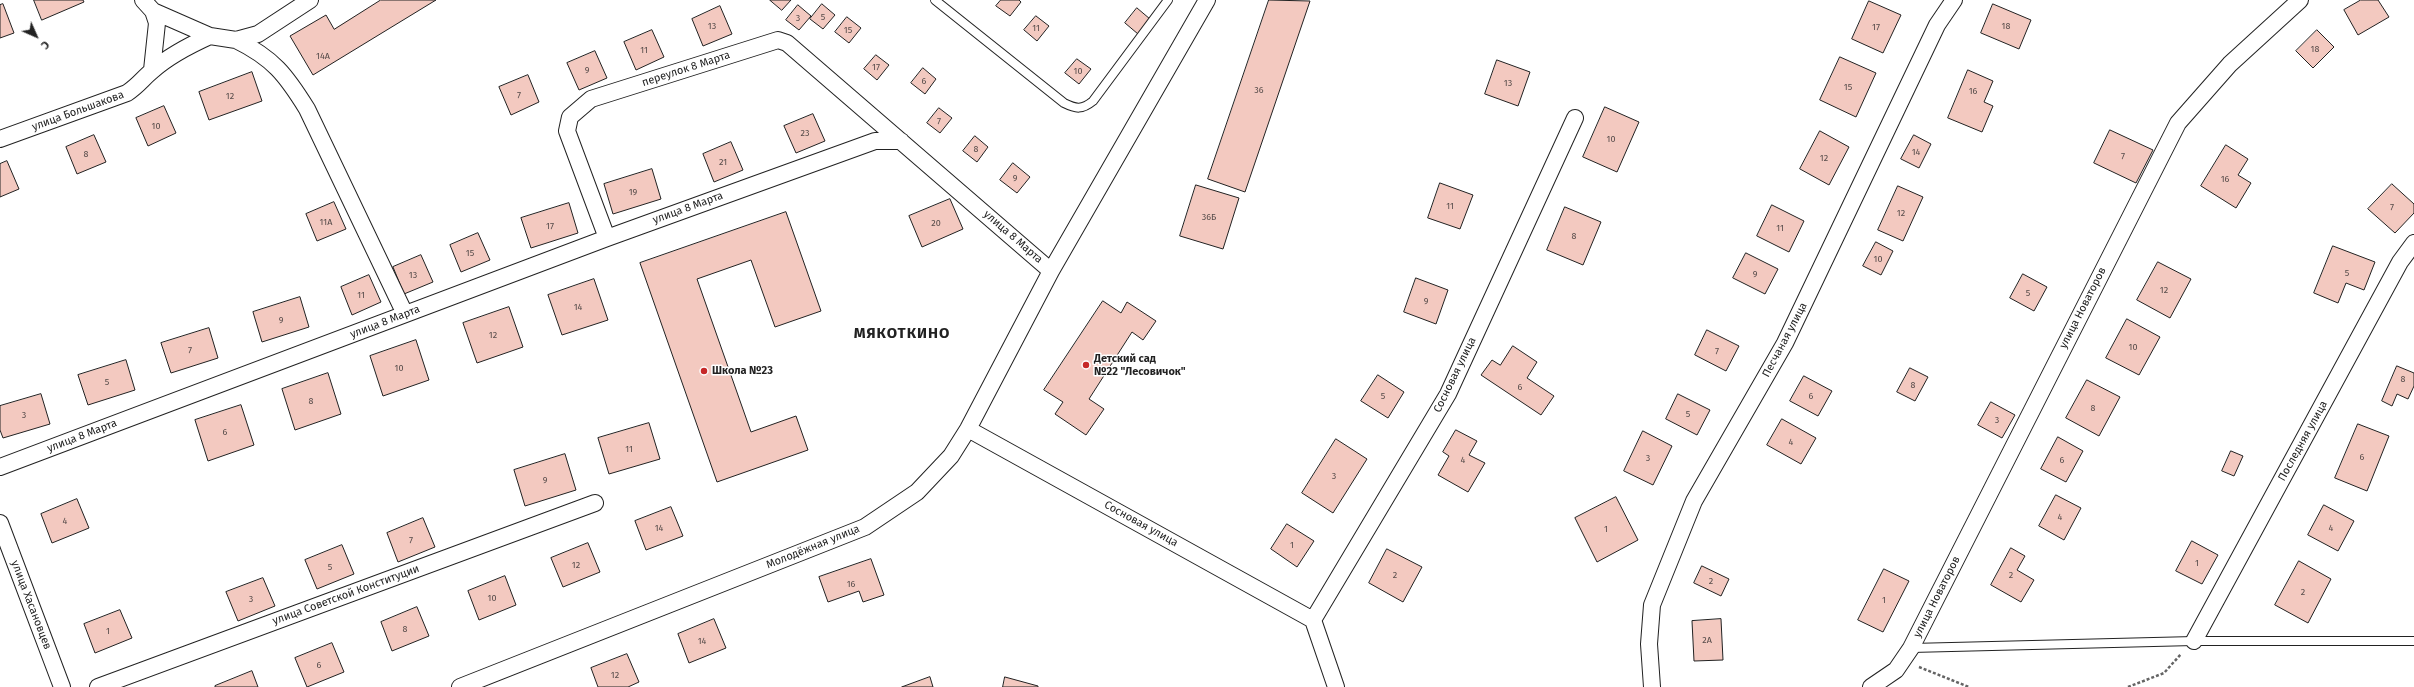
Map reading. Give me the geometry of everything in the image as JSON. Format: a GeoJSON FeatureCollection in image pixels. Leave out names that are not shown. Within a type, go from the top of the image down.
{"type":"FeatureCollection","features":[{"type":"Feature","properties":{"kind":"street"},"geometry":{"type":"LineString","coordinates":[[236,40],[258,34],[310,0]]}},
{"type":"Feature","properties":{"kind":"street","name":"улица 8 Марта"},"geometry":{"type":"LineString","coordinates":[[0,467],[607,238],[875,141],[901,141],[1051,271],[1207,0]]}},
{"type":"Feature","properties":{"kind":"street","name":"Песчаная улица"},"geometry":{"type":"LineString","coordinates":[[1652,687],[1649,644],[1652,605],[1694,501],[1785,343],[1937,25],[1954,0]]}},
{"type":"Feature","properties":{"kind":"street","name":"улица Новаторов"},"geometry":{"type":"LineString","coordinates":[[1907,655],[2178,123],[2230,64],[2300,0]]}},
{"type":"Feature","properties":{"kind":"street"},"geometry":{"type":"LineString","coordinates":[[148,5],[210,36],[236,40],[258,51],[275,64],[291,84],[307,109],[405,314]]}},
{"type":"Feature","properties":{"kind":"street"},"geometry":{"type":"LineString","coordinates":[[148,5],[157,29],[152,70]]}},
{"type":"Feature","properties":{"kind":"street","name":"улица Большакова"},"geometry":{"type":"LineString","coordinates":[[0,139],[128,93],[142,83],[152,70],[181,50],[210,36]]}},
{"type":"Feature","properties":{"kind":"street","name":"переулок 8 Марта"},"geometry":{"type":"LineString","coordinates":[[607,238],[567,131],[570,117],[591,99],[778,40],[787,43],[901,141]]}},
{"type":"Feature","properties":{"kind":"street","name":"Сосновая улица"},"geometry":{"type":"LineString","coordinates":[[968,429],[1313,620],[1448,394],[1575,118]]}},
{"type":"Feature","properties":{"kind":"street","name":"Последняя улица"},"geometry":{"type":"LineString","coordinates":[[2194,641],[2400,262],[2414,243]]}},
{"type":"Feature","properties":{"kind":"street","name":"Молодёжная улица"},"geometry":{"type":"LineString","coordinates":[[460,687],[865,526],[901,504],[936,474],[951,456],[968,429],[1051,271]]}},
{"type":"Feature","properties":{"kind":"street","name":"улица Советской Конституции"},"geometry":{"type":"LineString","coordinates":[[98,687],[595,503]]}},
{"type":"Feature","properties":{"kind":"street","name":"улица Хасановцев"},"geometry":{"type":"LineString","coordinates":[[0,524],[62,687]]}},
{"type":"Feature","properties":{"kind":"street"},"geometry":{"type":"LineString","coordinates":[[1313,620],[1336,687]]}},
{"type":"Feature","properties":{"kind":"street"},"geometry":{"type":"LineString","coordinates":[[1871,687],[1896,670],[1907,655]]}},
{"type":"Feature","properties":{"kind":"lane"},"geometry":{"type":"LineString","coordinates":[[935,0],[1064,103],[1074,108],[1084,108],[1093,101],[1168,0]]}},
{"type":"Feature","properties":{"kind":"lane"},"geometry":{"type":"LineString","coordinates":[[1907,655],[2194,641],[2414,641]]}},
{"type":"Feature","properties":{"kind":"path"},"geometry":{"type":"LineString","coordinates":[[2128,687],[2164,673],[2194,641]]}},
{"type":"Feature","properties":{"kind":"path"},"geometry":{"type":"LineString","coordinates":[[1907,655],[1969,687]]}},
{"type":"Feature","properties":{"kind":"building"},"geometry":{"type":"Polygon","coordinates":[[[34,0],[83,0],[84,2],[42,20],[34,0]]]}},
{"type":"Feature","properties":{"kind":"building"},"geometry":{"type":"Polygon","coordinates":[[[381,0],[436,0],[313,75],[290,36],[326,15],[334,29],[381,0]]]}},
{"type":"Feature","properties":{"kind":"building"},"geometry":{"type":"Polygon","coordinates":[[[770,0],[791,0],[782,10],[770,0]]]}},
{"type":"Feature","properties":{"kind":"building"},"geometry":{"type":"Polygon","coordinates":[[[1001,0],[1019,0],[1021,2],[1010,16],[996,6],[1001,0]]]}},
{"type":"Feature","properties":{"kind":"building"},"geometry":{"type":"Polygon","coordinates":[[[1269,0],[1310,1],[1245,192],[1208,179],[1269,0]]]}},
{"type":"Feature","properties":{"kind":"building"},"geometry":{"type":"Polygon","coordinates":[[[2361,0],[2378,0],[2389,17],[2358,35],[2344,10],[2361,0]]]}},
{"type":"Feature","properties":{"kind":"building"},"geometry":{"type":"Polygon","coordinates":[[[1869,1],[1901,15],[1883,53],[1852,39],[1869,1]]]}},
{"type":"Feature","properties":{"kind":"building"},"geometry":{"type":"Polygon","coordinates":[[[3,4],[14,33],[0,38],[0,5],[3,4]]]}},
{"type":"Feature","properties":{"kind":"building"},"geometry":{"type":"Polygon","coordinates":[[[822,4],[835,15],[823,29],[810,19],[822,4]]]}},
{"type":"Feature","properties":{"kind":"building"},"geometry":{"type":"Polygon","coordinates":[[[1993,4],[2031,20],[2019,49],[1981,33],[1993,4]]]}},
{"type":"Feature","properties":{"kind":"building"},"geometry":{"type":"Polygon","coordinates":[[[798,5],[811,16],[799,30],[786,20],[798,5]]]}},
{"type":"Feature","properties":{"kind":"building"},"geometry":{"type":"Polygon","coordinates":[[[720,6],[732,34],[703,46],[692,19],[720,6]]]}},
{"type":"Feature","properties":{"kind":"building"},"geometry":{"type":"Polygon","coordinates":[[[1137,8],[1150,19],[1138,34],[1125,23],[1137,8]]]}},
{"type":"Feature","properties":{"kind":"building"},"geometry":{"type":"Polygon","coordinates":[[[1036,16],[1049,26],[1037,41],[1024,30],[1036,16]]]}},
{"type":"Feature","properties":{"kind":"building"},"geometry":{"type":"Polygon","coordinates":[[[847,17],[861,28],[849,43],[835,32],[847,17]]]}},
{"type":"Feature","properties":{"kind":"building"},"geometry":{"type":"Polygon","coordinates":[[[652,30],[664,57],[636,70],[624,42],[652,30]]]}},
{"type":"Feature","properties":{"kind":"building"},"geometry":{"type":"Polygon","coordinates":[[[2317,30],[2334,47],[2313,68],[2296,51],[2317,30]]]}},
{"type":"Feature","properties":{"kind":"building"},"geometry":{"type":"Polygon","coordinates":[[[595,51],[607,78],[579,90],[567,63],[595,51]]]}},
{"type":"Feature","properties":{"kind":"building"},"geometry":{"type":"Polygon","coordinates":[[[876,55],[889,65],[877,80],[864,69],[876,55]]]}},
{"type":"Feature","properties":{"kind":"building"},"geometry":{"type":"Polygon","coordinates":[[[1840,57],[1876,73],[1856,117],[1820,100],[1840,57]]]}},
{"type":"Feature","properties":{"kind":"building"},"geometry":{"type":"Polygon","coordinates":[[[1077,59],[1091,69],[1079,84],[1065,73],[1077,59]]]}},
{"type":"Feature","properties":{"kind":"building"},"geometry":{"type":"Polygon","coordinates":[[[1497,60],[1530,72],[1518,106],[1485,94],[1497,60]]]}},
{"type":"Feature","properties":{"kind":"building"},"geometry":{"type":"Polygon","coordinates":[[[923,68],[936,79],[925,94],[911,83],[923,68]]]}},
{"type":"Feature","properties":{"kind":"building"},"geometry":{"type":"Polygon","coordinates":[[[1968,70],[1993,81],[1984,102],[1993,106],[1982,132],[1948,118],[1968,70]]]}},
{"type":"Feature","properties":{"kind":"building"},"geometry":{"type":"Polygon","coordinates":[[[252,72],[262,101],[209,120],[199,92],[252,72]]]}},
{"type":"Feature","properties":{"kind":"building"},"geometry":{"type":"Polygon","coordinates":[[[528,75],[539,102],[511,115],[499,87],[528,75]]]}},
{"type":"Feature","properties":{"kind":"building"},"geometry":{"type":"Polygon","coordinates":[[[164,106],[176,133],[148,146],[136,118],[164,106]]]}},
{"type":"Feature","properties":{"kind":"building"},"geometry":{"type":"Polygon","coordinates":[[[1605,107],[1639,122],[1617,172],[1583,157],[1605,107]]]}},
{"type":"Feature","properties":{"kind":"building"},"geometry":{"type":"Polygon","coordinates":[[[939,108],[952,118],[940,133],[927,123],[939,108]]]}},
{"type":"Feature","properties":{"kind":"building"},"geometry":{"type":"Polygon","coordinates":[[[813,114],[825,141],[796,153],[784,126],[813,114]]]}},
{"type":"Feature","properties":{"kind":"building"},"geometry":{"type":"Polygon","coordinates":[[[2110,130],[2153,150],[2136,183],[2094,163],[2110,130]]]}},
{"type":"Feature","properties":{"kind":"building"},"geometry":{"type":"Polygon","coordinates":[[[1820,131],[1849,147],[1829,185],[1800,169],[1820,131]]]}},
{"type":"Feature","properties":{"kind":"building"},"geometry":{"type":"Polygon","coordinates":[[[94,135],[106,162],[77,174],[66,147],[94,135]]]}},
{"type":"Feature","properties":{"kind":"building"},"geometry":{"type":"Polygon","coordinates":[[[1914,135],[1931,144],[1919,168],[1901,159],[1914,135]]]}},
{"type":"Feature","properties":{"kind":"building"},"geometry":{"type":"Polygon","coordinates":[[[975,136],[988,147],[977,162],[963,151],[975,136]]]}},
{"type":"Feature","properties":{"kind":"building"},"geometry":{"type":"Polygon","coordinates":[[[731,142],[743,170],[714,182],[703,154],[731,142]]]}},
{"type":"Feature","properties":{"kind":"building"},"geometry":{"type":"Polygon","coordinates":[[[2226,145],[2248,159],[2238,175],[2251,183],[2236,208],[2201,186],[2226,145]]]}},
{"type":"Feature","properties":{"kind":"building"},"geometry":{"type":"Polygon","coordinates":[[[7,161],[19,189],[0,197],[0,164],[7,161]]]}},
{"type":"Feature","properties":{"kind":"building"},"geometry":{"type":"Polygon","coordinates":[[[1013,163],[1030,177],[1017,193],[1000,180],[1013,163]]]}},
{"type":"Feature","properties":{"kind":"building"},"geometry":{"type":"Polygon","coordinates":[[[652,169],[661,199],[613,214],[604,184],[652,169]]]}},
{"type":"Feature","properties":{"kind":"building"},"geometry":{"type":"Polygon","coordinates":[[[1440,183],[1473,195],[1460,229],[1428,218],[1440,183]]]}},
{"type":"Feature","properties":{"kind":"building"},"geometry":{"type":"Polygon","coordinates":[[[2392,184],[2414,204],[2414,213],[2395,233],[2368,209],[2392,184]]]}},
{"type":"Feature","properties":{"kind":"building"},"geometry":{"type":"Polygon","coordinates":[[[1196,185],[1239,198],[1223,249],[1180,236],[1196,185]]]}},
{"type":"Feature","properties":{"kind":"building"},"geometry":{"type":"Polygon","coordinates":[[[1898,186],[1923,197],[1903,241],[1878,230],[1898,186]]]}},
{"type":"Feature","properties":{"kind":"building"},"geometry":{"type":"Polygon","coordinates":[[[950,199],[963,229],[922,247],[909,216],[950,199]]]}},
{"type":"Feature","properties":{"kind":"building"},"geometry":{"type":"Polygon","coordinates":[[[334,202],[346,229],[317,241],[306,214],[334,202]]]}},
{"type":"Feature","properties":{"kind":"building"},"geometry":{"type":"Polygon","coordinates":[[[569,203],[578,233],[531,248],[521,218],[569,203]]]}},
{"type":"Feature","properties":{"kind":"building"},"geometry":{"type":"Polygon","coordinates":[[[1772,205],[1804,221],[1789,252],[1757,236],[1772,205]]]}},
{"type":"Feature","properties":{"kind":"building"},"geometry":{"type":"Polygon","coordinates":[[[1565,207],[1601,222],[1583,265],[1547,250],[1565,207]]]}},
{"type":"Feature","properties":{"kind":"building","name":"Школа №23"},"geometry":{"type":"Polygon","coordinates":[[[786,212],[821,311],[775,327],[751,260],[697,279],[751,432],[796,416],[808,450],[717,482],[640,263],[786,212]]]}},
{"type":"Feature","properties":{"kind":"building"},"geometry":{"type":"Polygon","coordinates":[[[478,233],[490,260],[461,272],[450,245],[478,233]]]}},
{"type":"Feature","properties":{"kind":"building"},"geometry":{"type":"Polygon","coordinates":[[[1876,242],[1893,251],[1881,275],[1863,266],[1876,242]]]}},
{"type":"Feature","properties":{"kind":"building"},"geometry":{"type":"Polygon","coordinates":[[[2333,246],[2375,262],[2364,290],[2346,283],[2338,303],[2314,293],[2333,246]]]}},
{"type":"Feature","properties":{"kind":"building"},"geometry":{"type":"Polygon","coordinates":[[[1746,253],[1778,269],[1765,294],[1733,278],[1746,253]]]}},
{"type":"Feature","properties":{"kind":"building"},"geometry":{"type":"Polygon","coordinates":[[[421,255],[433,282],[404,294],[393,267],[421,255]]]}},
{"type":"Feature","properties":{"kind":"building"},"geometry":{"type":"Polygon","coordinates":[[[2158,262],[2191,279],[2170,318],[2137,300],[2158,262]]]}},
{"type":"Feature","properties":{"kind":"building"},"geometry":{"type":"Polygon","coordinates":[[[2023,274],[2047,287],[2034,311],[2010,298],[2023,274]]]}},
{"type":"Feature","properties":{"kind":"building"},"geometry":{"type":"Polygon","coordinates":[[[369,275],[381,302],[352,315],[341,287],[369,275]]]}},
{"type":"Feature","properties":{"kind":"building"},"geometry":{"type":"Polygon","coordinates":[[[1416,278],[1448,290],[1436,324],[1404,312],[1416,278]]]}},
{"type":"Feature","properties":{"kind":"building"},"geometry":{"type":"Polygon","coordinates":[[[594,279],[608,320],[562,335],[548,295],[594,279]]]}},
{"type":"Feature","properties":{"kind":"building"},"geometry":{"type":"Polygon","coordinates":[[[300,297],[309,327],[262,342],[253,312],[300,297]]]}},
{"type":"Feature","properties":{"kind":"building","name":"Детский сад №22 \"Лесовичок\""},"geometry":{"type":"Polygon","coordinates":[[[1103,301],[1121,313],[1127,302],[1156,321],[1143,340],[1132,332],[1089,399],[1104,409],[1086,435],[1055,414],[1063,402],[1044,390],[1103,301]]]}},
{"type":"Feature","properties":{"kind":"building"},"geometry":{"type":"Polygon","coordinates":[[[509,307],[523,347],[477,363],[463,323],[509,307]]]}},
{"type":"Feature","properties":{"kind":"building"},"geometry":{"type":"Polygon","coordinates":[[[2127,319],[2160,337],[2139,375],[2106,358],[2127,319]]]}},
{"type":"Feature","properties":{"kind":"building"},"geometry":{"type":"Polygon","coordinates":[[[209,328],[218,358],[171,373],[161,343],[209,328]]]}},
{"type":"Feature","properties":{"kind":"building"},"geometry":{"type":"Polygon","coordinates":[[[1707,330],[1739,346],[1726,371],[1695,355],[1707,330]]]}},
{"type":"Feature","properties":{"kind":"building"},"geometry":{"type":"Polygon","coordinates":[[[416,340],[429,380],[383,396],[370,356],[416,340]]]}},
{"type":"Feature","properties":{"kind":"building"},"geometry":{"type":"Polygon","coordinates":[[[1513,346],[1537,362],[1527,378],[1554,396],[1541,415],[1481,375],[1492,360],[1500,365],[1513,346]]]}},
{"type":"Feature","properties":{"kind":"building"},"geometry":{"type":"Polygon","coordinates":[[[126,360],[135,390],[88,405],[78,375],[126,360]]]}},
{"type":"Feature","properties":{"kind":"building"},"geometry":{"type":"Polygon","coordinates":[[[2397,366],[2414,373],[2414,386],[2408,399],[2397,394],[2392,406],[2382,401],[2397,366]]]}},
{"type":"Feature","properties":{"kind":"building"},"geometry":{"type":"Polygon","coordinates":[[[1910,368],[1928,377],[1915,401],[1897,392],[1910,368]]]}},
{"type":"Feature","properties":{"kind":"building"},"geometry":{"type":"Polygon","coordinates":[[[328,373],[341,414],[295,430],[282,389],[328,373]]]}},
{"type":"Feature","properties":{"kind":"building"},"geometry":{"type":"Polygon","coordinates":[[[1378,375],[1404,392],[1388,418],[1361,401],[1378,375]]]}},
{"type":"Feature","properties":{"kind":"building"},"geometry":{"type":"Polygon","coordinates":[[[1804,376],[1832,391],[1818,416],[1790,401],[1804,376]]]}},
{"type":"Feature","properties":{"kind":"building"},"geometry":{"type":"Polygon","coordinates":[[[2087,380],[2120,397],[2099,436],[2066,418],[2087,380]]]}},
{"type":"Feature","properties":{"kind":"building"},"geometry":{"type":"Polygon","coordinates":[[[41,394],[50,424],[3,438],[0,430],[0,406],[41,394]]]}},
{"type":"Feature","properties":{"kind":"building"},"geometry":{"type":"Polygon","coordinates":[[[1678,394],[1710,410],[1697,435],[1666,419],[1678,394]]]}},
{"type":"Feature","properties":{"kind":"building"},"geometry":{"type":"Polygon","coordinates":[[[1991,402],[2015,415],[2002,438],[1978,425],[1991,402]]]}},
{"type":"Feature","properties":{"kind":"building"},"geometry":{"type":"Polygon","coordinates":[[[241,405],[254,445],[208,461],[195,420],[241,405]]]}},
{"type":"Feature","properties":{"kind":"building"},"geometry":{"type":"Polygon","coordinates":[[[1782,419],[1816,438],[1801,464],[1767,445],[1782,419]]]}},
{"type":"Feature","properties":{"kind":"building"},"geometry":{"type":"Polygon","coordinates":[[[649,423],[660,459],[609,474],[598,438],[649,423]]]}},
{"type":"Feature","properties":{"kind":"building"},"geometry":{"type":"Polygon","coordinates":[[[2358,424],[2389,436],[2367,491],[2335,478],[2358,424]]]}},
{"type":"Feature","properties":{"kind":"building"},"geometry":{"type":"Polygon","coordinates":[[[1456,430],[1477,441],[1469,455],[1485,463],[1468,492],[1438,475],[1449,456],[1443,452],[1456,430]]]}},
{"type":"Feature","properties":{"kind":"building"},"geometry":{"type":"Polygon","coordinates":[[[1643,431],[1672,446],[1653,485],[1624,471],[1643,431]]]}},
{"type":"Feature","properties":{"kind":"building"},"geometry":{"type":"Polygon","coordinates":[[[2058,437],[2083,451],[2066,482],[2041,469],[2058,437]]]}},
{"type":"Feature","properties":{"kind":"building"},"geometry":{"type":"Polygon","coordinates":[[[1336,439],[1367,459],[1333,513],[1302,493],[1336,439]]]}},
{"type":"Feature","properties":{"kind":"building"},"geometry":{"type":"Polygon","coordinates":[[[2231,451],[2243,456],[2234,476],[2222,471],[2231,451]]]}},
{"type":"Feature","properties":{"kind":"building"},"geometry":{"type":"Polygon","coordinates":[[[565,454],[576,490],[525,506],[514,470],[565,454]]]}},
{"type":"Feature","properties":{"kind":"building"},"geometry":{"type":"Polygon","coordinates":[[[2056,495],[2081,508],[2064,540],[2039,526],[2056,495]]]}},
{"type":"Feature","properties":{"kind":"building"},"geometry":{"type":"Polygon","coordinates":[[[1616,497],[1638,540],[1597,562],[1575,518],[1616,497]]]}},
{"type":"Feature","properties":{"kind":"building"},"geometry":{"type":"Polygon","coordinates":[[[77,499],[89,528],[52,543],[41,514],[77,499]]]}},
{"type":"Feature","properties":{"kind":"building"},"geometry":{"type":"Polygon","coordinates":[[[2324,505],[2354,521],[2338,551],[2308,535],[2324,505]]]}},
{"type":"Feature","properties":{"kind":"building"},"geometry":{"type":"Polygon","coordinates":[[[671,507],[683,536],[646,550],[635,521],[671,507]]]}},
{"type":"Feature","properties":{"kind":"building"},"geometry":{"type":"Polygon","coordinates":[[[423,518],[435,547],[398,562],[387,533],[423,518]]]}},
{"type":"Feature","properties":{"kind":"building"},"geometry":{"type":"Polygon","coordinates":[[[1287,524],[1314,541],[1297,567],[1271,549],[1287,524]]]}},
{"type":"Feature","properties":{"kind":"building"},"geometry":{"type":"Polygon","coordinates":[[[2192,541],[2218,555],[2202,584],[2176,571],[2192,541]]]}},
{"type":"Feature","properties":{"kind":"building"},"geometry":{"type":"Polygon","coordinates":[[[588,543],[600,572],[563,587],[551,558],[588,543]]]}},
{"type":"Feature","properties":{"kind":"building"},"geometry":{"type":"Polygon","coordinates":[[[342,545],[354,574],[317,589],[305,560],[342,545]]]}},
{"type":"Feature","properties":{"kind":"building"},"geometry":{"type":"Polygon","coordinates":[[[2011,548],[2025,556],[2017,570],[2034,580],[2021,602],[1991,585],[2011,548]]]}},
{"type":"Feature","properties":{"kind":"building"},"geometry":{"type":"Polygon","coordinates":[[[1387,549],[1422,567],[1403,602],[1369,583],[1387,549]]]}},
{"type":"Feature","properties":{"kind":"building"},"geometry":{"type":"Polygon","coordinates":[[[871,559],[884,595],[863,602],[859,591],[828,602],[819,577],[871,559]]]}},
{"type":"Feature","properties":{"kind":"building"},"geometry":{"type":"Polygon","coordinates":[[[2299,561],[2331,579],[2308,623],[2275,605],[2299,561]]]}},
{"type":"Feature","properties":{"kind":"building"},"geometry":{"type":"Polygon","coordinates":[[[1702,566],[1729,579],[1721,596],[1694,583],[1702,566]]]}},
{"type":"Feature","properties":{"kind":"building"},"geometry":{"type":"Polygon","coordinates":[[[1884,569],[1909,581],[1883,632],[1858,620],[1884,569]]]}},
{"type":"Feature","properties":{"kind":"building"},"geometry":{"type":"Polygon","coordinates":[[[505,576],[516,605],[479,620],[468,591],[505,576]]]}},
{"type":"Feature","properties":{"kind":"building"},"geometry":{"type":"Polygon","coordinates":[[[263,578],[275,606],[238,621],[226,592],[263,578]]]}},
{"type":"Feature","properties":{"kind":"building"},"geometry":{"type":"Polygon","coordinates":[[[417,607],[429,636],[392,651],[381,622],[417,607]]]}},
{"type":"Feature","properties":{"kind":"building"},"geometry":{"type":"Polygon","coordinates":[[[120,610],[132,638],[95,653],[84,624],[120,610]]]}},
{"type":"Feature","properties":{"kind":"building"},"geometry":{"type":"Polygon","coordinates":[[[714,619],[726,648],[689,663],[678,634],[714,619]]]}},
{"type":"Feature","properties":{"kind":"building"},"geometry":{"type":"Polygon","coordinates":[[[1721,619],[1723,660],[1694,661],[1692,621],[1721,619]]]}},
{"type":"Feature","properties":{"kind":"building"},"geometry":{"type":"Polygon","coordinates":[[[332,643],[344,672],[307,687],[295,658],[332,643]]]}},
{"type":"Feature","properties":{"kind":"building"},"geometry":{"type":"Polygon","coordinates":[[[627,654],[639,682],[628,687],[598,687],[591,668],[627,654]]]}},
{"type":"Feature","properties":{"kind":"building"},"geometry":{"type":"Polygon","coordinates":[[[252,671],[258,687],[215,687],[215,686],[252,671]]]}},
{"type":"Feature","properties":{"kind":"building"},"geometry":{"type":"Polygon","coordinates":[[[930,677],[933,687],[902,687],[930,677]]]}},
{"type":"Feature","properties":{"kind":"building"},"geometry":{"type":"Polygon","coordinates":[[[1005,677],[1038,686],[1038,687],[1003,687],[1005,677]]]}},
{"type":"Feature","properties":{"kind":"place","name":"Детский сад №22 \"Лесовичок\""},"geometry":{"type":"Point","coordinates":[1086,365]}},
{"type":"Feature","properties":{"kind":"place","name":"Школа №23"},"geometry":{"type":"Point","coordinates":[704,371]}},
{"type":"Feature","properties":{"kind":"district","name":"МЯКОТКИНО"},"geometry":{"type":"Point","coordinates":[902,334]}}]}
